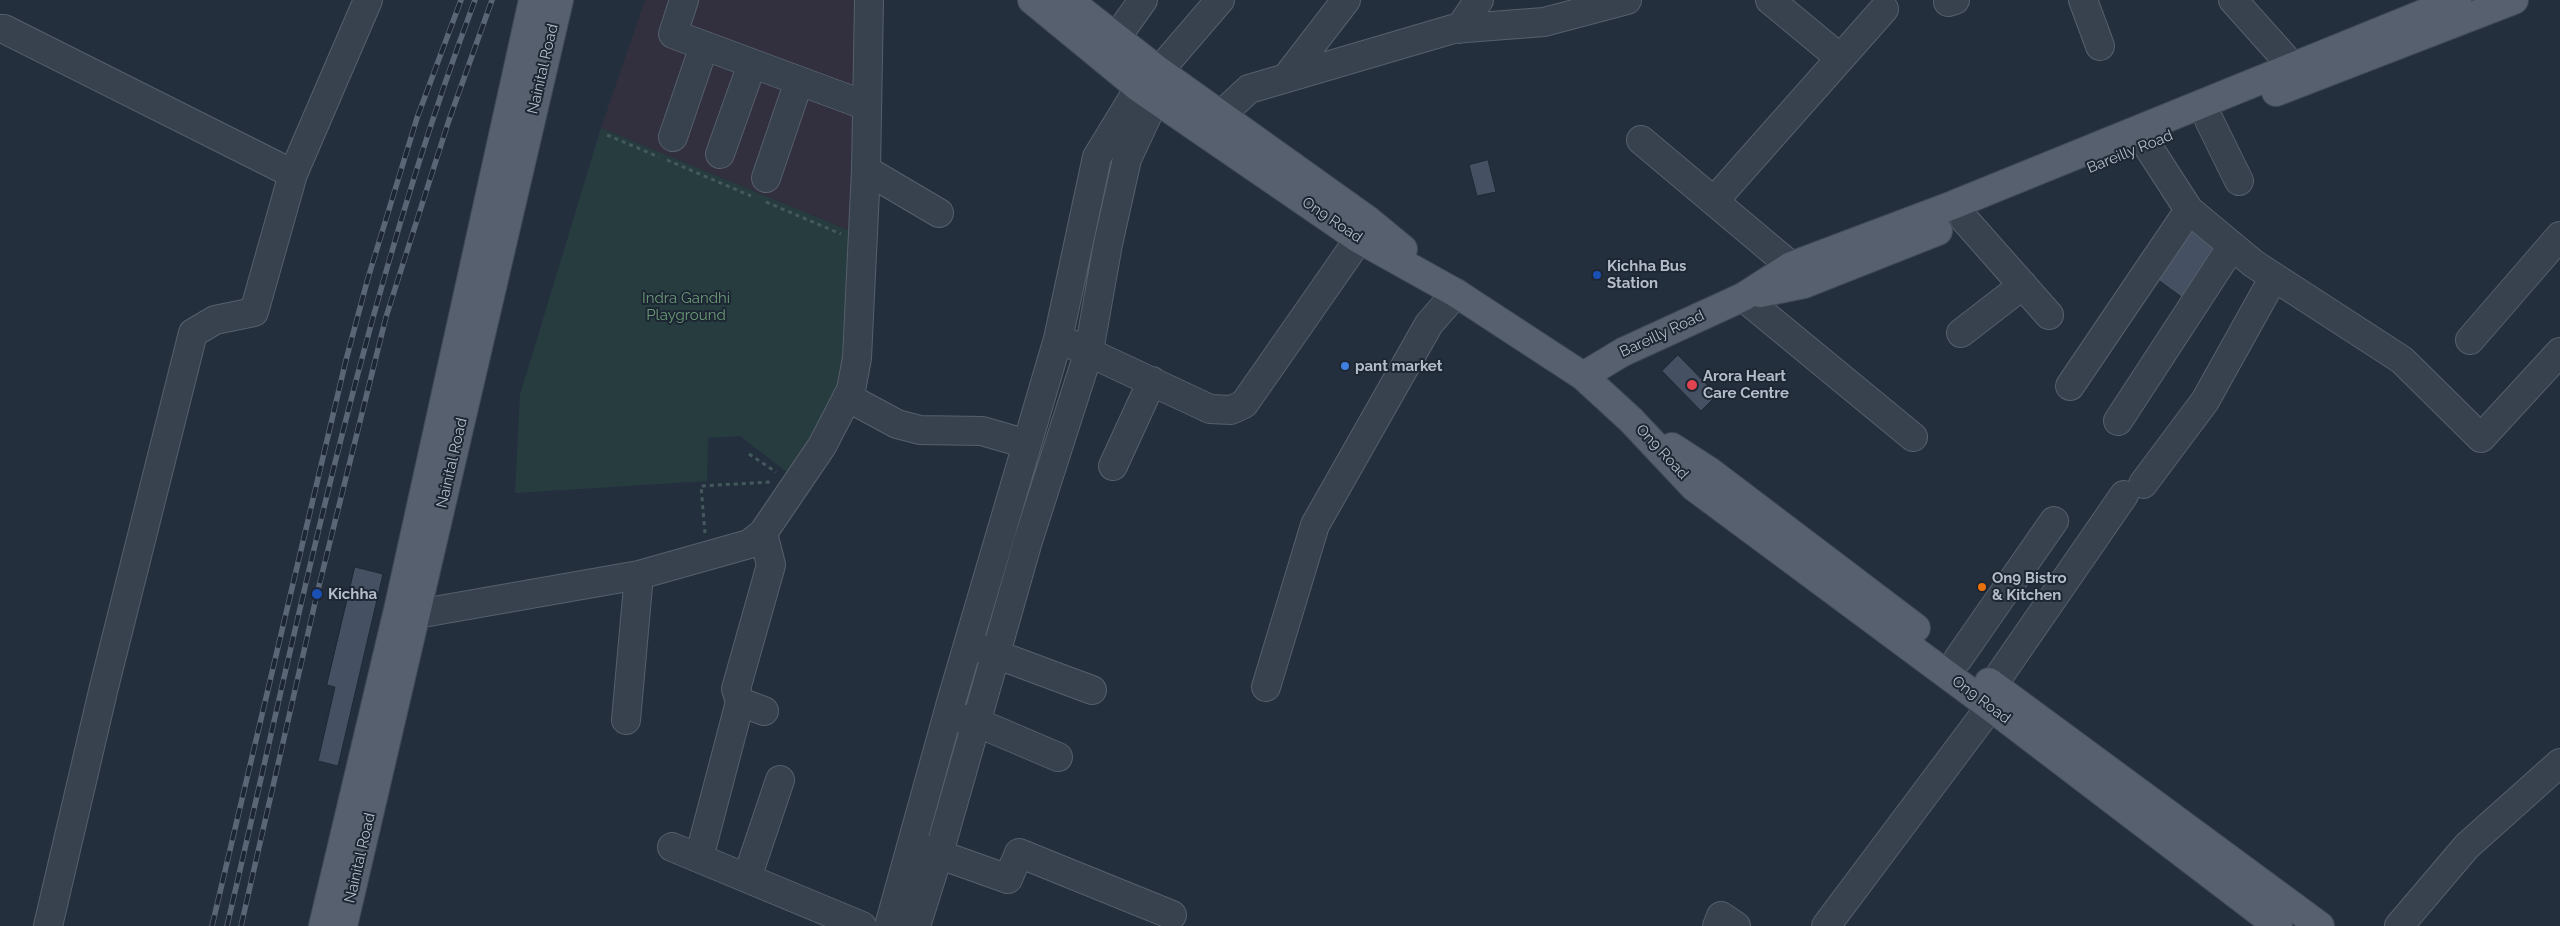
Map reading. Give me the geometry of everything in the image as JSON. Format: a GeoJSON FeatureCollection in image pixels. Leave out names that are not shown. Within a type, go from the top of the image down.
{"type":"FeatureCollection","features":[{"type":"Feature","properties":{"kind":"main road","name":"Nainital Road"},"geometry":{"type":"LineString","coordinates":[[323,926],[398,610],[533,0]]}},
{"type":"Feature","properties":{"kind":"main road","name":"Nainital Road"},"geometry":{"type":"LineString","coordinates":[[343,926],[418,614],[559,0]]}},
{"type":"Feature","properties":{"kind":"main road","name":"On9 Road"},"geometry":{"type":"LineString","coordinates":[[1032,0],[1359,239],[1456,293],[1583,376],[1631,420],[1694,486],[1992,696],[2278,926]]}},
{"type":"Feature","properties":{"kind":"main road"},"geometry":{"type":"LineString","coordinates":[[1068,0],[1116,38],[1151,86],[1221,115],[1369,221],[1456,293]]}},
{"type":"Feature","properties":{"kind":"main road","name":"Bareilly Road"},"geometry":{"type":"LineString","coordinates":[[1583,376],[1623,352],[1743,297],[1791,266],[1953,205],[2457,0]]}},
{"type":"Feature","properties":{"kind":"main road","name":"Bareilly Road"},"geometry":{"type":"LineString","coordinates":[[1743,297],[1804,284],[2209,120],[2514,0]]}},
{"type":"Feature","properties":{"kind":"main road"},"geometry":{"type":"LineString","coordinates":[[1631,420],[1709,471],[1958,659],[1992,696],[2320,926]]}},
{"type":"Feature","properties":{"kind":"street"},"geometry":{"type":"LineString","coordinates":[[48,926],[104,687],[193,333],[215,320],[254,312],[293,174],[368,0]]}},
{"type":"Feature","properties":{"kind":"street"},"geometry":{"type":"LineString","coordinates":[[684,0],[673,34],[867,106]]}},
{"type":"Feature","properties":{"kind":"street"},"geometry":{"type":"LineString","coordinates":[[418,614],[639,576],[749,544],[764,534],[788,480],[822,446],[848,397],[857,358],[866,170],[869,0]]}},
{"type":"Feature","properties":{"kind":"street"},"geometry":{"type":"LineString","coordinates":[[1116,38],[1143,0]]}},
{"type":"Feature","properties":{"kind":"street"},"geometry":{"type":"LineString","coordinates":[[889,926],[968,645],[1058,339],[1097,157],[1220,0]]}},
{"type":"Feature","properties":{"kind":"street"},"geometry":{"type":"LineString","coordinates":[[1286,78],[1346,0]]}},
{"type":"Feature","properties":{"kind":"street"},"geometry":{"type":"LineString","coordinates":[[1459,29],[1479,0]]}},
{"type":"Feature","properties":{"kind":"street"},"geometry":{"type":"LineString","coordinates":[[1221,115],[1248,89],[1286,78],[1459,29],[1544,22],[1589,6],[1627,0]]}},
{"type":"Feature","properties":{"kind":"street"},"geometry":{"type":"LineString","coordinates":[[1770,0],[1840,58]]}},
{"type":"Feature","properties":{"kind":"street"},"geometry":{"type":"LineString","coordinates":[[2083,0],[2100,46]]}},
{"type":"Feature","properties":{"kind":"street"},"geometry":{"type":"LineString","coordinates":[[2233,0],[2292,66]]}},
{"type":"Feature","properties":{"kind":"street"},"geometry":{"type":"LineString","coordinates":[[1714,201],[1884,9]]}},
{"type":"Feature","properties":{"kind":"street"},"geometry":{"type":"LineString","coordinates":[[0,29],[4,29],[293,174]]}},
{"type":"Feature","properties":{"kind":"street"},"geometry":{"type":"LineString","coordinates":[[673,137],[704,46]]}},
{"type":"Feature","properties":{"kind":"street"},"geometry":{"type":"LineString","coordinates":[[720,154],[752,64]]}},
{"type":"Feature","properties":{"kind":"street"},"geometry":{"type":"LineString","coordinates":[[766,178],[799,81]]}},
{"type":"Feature","properties":{"kind":"street"},"geometry":{"type":"LineString","coordinates":[[916,926],[939,853],[1028,541],[1089,350],[1108,244],[1127,159],[1151,86]]}},
{"type":"Feature","properties":{"kind":"street"},"geometry":{"type":"LineString","coordinates":[[2209,120],[2239,181]]}},
{"type":"Feature","properties":{"kind":"street"},"geometry":{"type":"LineString","coordinates":[[1641,140],[1791,266]]}},
{"type":"Feature","properties":{"kind":"street"},"geometry":{"type":"LineString","coordinates":[[2147,145],[2189,210],[2232,246],[2274,276],[2402,360],[2481,438],[2560,352]]}},
{"type":"Feature","properties":{"kind":"street"},"geometry":{"type":"LineString","coordinates":[[866,170],[940,213]]}},
{"type":"Feature","properties":{"kind":"street"},"geometry":{"type":"LineString","coordinates":[[2070,386],[2189,210]]}},
{"type":"Feature","properties":{"kind":"street"},"geometry":{"type":"LineString","coordinates":[[1965,220],[2049,315]]}},
{"type":"Feature","properties":{"kind":"street"},"geometry":{"type":"LineString","coordinates":[[2470,340],[2558,225]]}},
{"type":"Feature","properties":{"kind":"street"},"geometry":{"type":"LineString","coordinates":[[1058,339],[1089,350],[1210,410],[1231,410],[1244,404],[1359,239]]}},
{"type":"Feature","properties":{"kind":"street"},"geometry":{"type":"LineString","coordinates":[[2118,421],[2232,246]]}},
{"type":"Feature","properties":{"kind":"street"},"geometry":{"type":"LineString","coordinates":[[1826,926],[1992,696],[2134,490],[2205,401],[2274,276]]}},
{"type":"Feature","properties":{"kind":"street"},"geometry":{"type":"LineString","coordinates":[[1961,333],[2023,285]]}},
{"type":"Feature","properties":{"kind":"street"},"geometry":{"type":"LineString","coordinates":[[1266,687],[1315,525],[1429,324],[1456,293]]}},
{"type":"Feature","properties":{"kind":"street"},"geometry":{"type":"LineString","coordinates":[[1743,297],[1913,437]]}},
{"type":"Feature","properties":{"kind":"street"},"geometry":{"type":"LineString","coordinates":[[1113,466],[1152,382]]}},
{"type":"Feature","properties":{"kind":"street"},"geometry":{"type":"LineString","coordinates":[[848,397],[897,424],[920,430],[982,431],[1027,444]]}},
{"type":"Feature","properties":{"kind":"street"},"geometry":{"type":"LineString","coordinates":[[1958,659],[2054,521]]}},
{"type":"Feature","properties":{"kind":"street"},"geometry":{"type":"LineString","coordinates":[[699,858],[752,707],[736,689],[771,565],[764,534]]}},
{"type":"Feature","properties":{"kind":"street"},"geometry":{"type":"LineString","coordinates":[[626,720],[639,576]]}},
{"type":"Feature","properties":{"kind":"street"},"geometry":{"type":"LineString","coordinates":[[968,645],[996,652],[1092,690]]}},
{"type":"Feature","properties":{"kind":"street"},"geometry":{"type":"LineString","coordinates":[[948,715],[976,722],[1058,757]]}},
{"type":"Feature","properties":{"kind":"street"},"geometry":{"type":"LineString","coordinates":[[2399,926],[2467,846],[2560,763]]}},
{"type":"Feature","properties":{"kind":"street"},"geometry":{"type":"LineString","coordinates":[[747,878],[780,780]]}},
{"type":"Feature","properties":{"kind":"street"},"geometry":{"type":"LineString","coordinates":[[911,846],[939,853],[1008,879],[1019,853],[1172,915]]}},
{"type":"Feature","properties":{"kind":"street"},"geometry":{"type":"LineString","coordinates":[[672,847],[862,926]]}},
{"type":"Feature","properties":{"kind":"street"},"geometry":{"type":"LineString","coordinates":[[1717,926],[1721,916],[1736,926]]}},
{"type":"Feature","properties":{"kind":"path"},"geometry":{"type":"LineString","coordinates":[[607,135],[849,238]]}},
{"type":"Feature","properties":{"kind":"path"},"geometry":{"type":"LineString","coordinates":[[749,454],[788,480]]}},
{"type":"Feature","properties":{"kind":"path"},"geometry":{"type":"LineString","coordinates":[[706,556],[701,486],[788,480]]}},
{"type":"Feature","properties":{"kind":"shaded area"},"geometry":{"type":"Polygon","coordinates":[[[645,0],[861,0],[855,233],[601,128],[645,0]]]}},
{"type":"Feature","properties":{"kind":"green space","name":"Indra Gandhi Playground"},"geometry":{"type":"Polygon","coordinates":[[[601,128],[855,233],[841,392],[788,473],[740,436],[708,438],[707,481],[515,493],[520,395],[601,128]]]}},
{"type":"Feature","properties":{"kind":"building"},"geometry":{"type":"Polygon","coordinates":[[[1488,160],[1496,192],[1477,196],[1469,165],[1488,160]]]}},
{"type":"Feature","properties":{"kind":"building"},"geometry":{"type":"Polygon","coordinates":[[[2189,221],[2225,248],[2187,301],[2150,274],[2189,221]]]}},
{"type":"Feature","properties":{"kind":"building"},"geometry":{"type":"Polygon","coordinates":[[[1678,355],[1717,395],[1701,411],[1662,371],[1678,355]]]}},
{"type":"Feature","properties":{"kind":"building"},"geometry":{"type":"Polygon","coordinates":[[[355,567],[383,574],[338,766],[318,761],[335,687],[327,685],[355,567]]]}},
{"type":"Feature","properties":{"kind":"railway"},"geometry":{"type":"LineString","coordinates":[[212,926],[346,360],[368,278],[417,118],[461,0]]}},
{"type":"Feature","properties":{"kind":"railway"},"geometry":{"type":"LineString","coordinates":[[227,926],[308,575],[366,343],[435,113],[475,0]]}},
{"type":"Feature","properties":{"kind":"railway"},"geometry":{"type":"LineString","coordinates":[[241,926],[317,594],[386,317],[449,120],[492,0]]}},
{"type":"Feature","properties":{"kind":"place","name":"Kichha Bus Station"},"geometry":{"type":"Point","coordinates":[1597,275]}},
{"type":"Feature","properties":{"kind":"place","name":"pant market"},"geometry":{"type":"Point","coordinates":[1345,366]}},
{"type":"Feature","properties":{"kind":"place","name":"Arora Heart Care Centre"},"geometry":{"type":"Point","coordinates":[1692,385]}},
{"type":"Feature","properties":{"kind":"place","name":"On9 Bistro & Kitchen"},"geometry":{"type":"Point","coordinates":[1982,587]}},
{"type":"Feature","properties":{"kind":"place","name":"Kichha"},"geometry":{"type":"Point","coordinates":[317,594]}}]}
